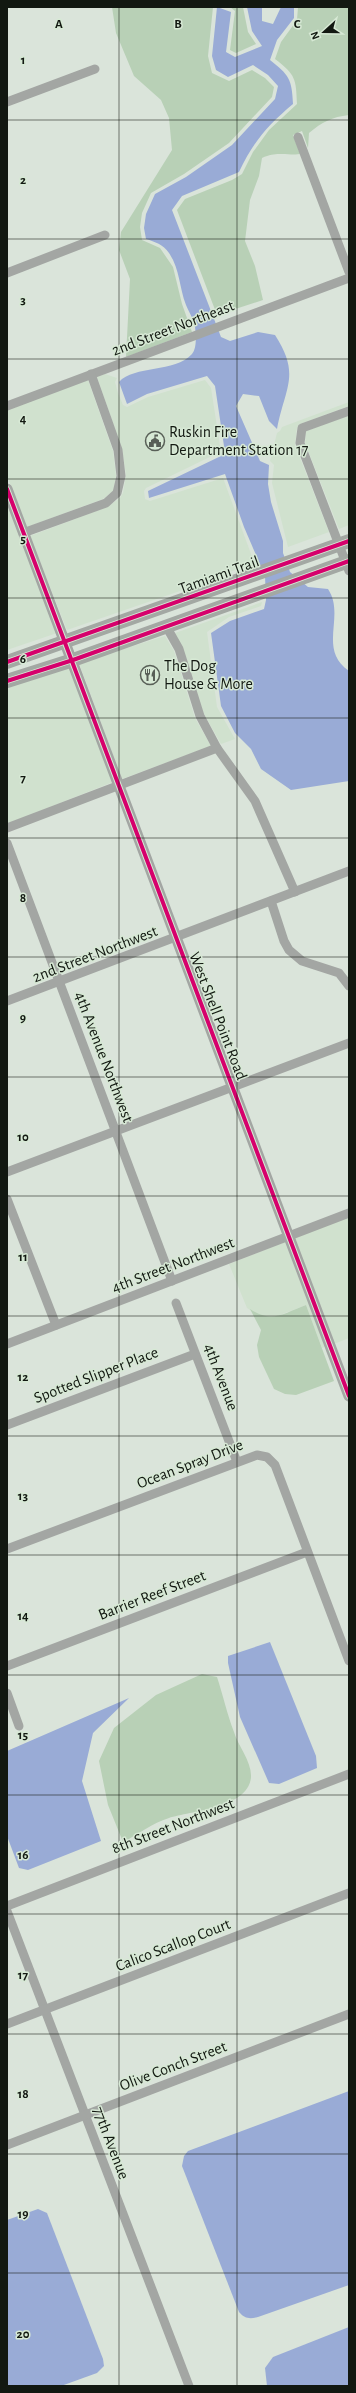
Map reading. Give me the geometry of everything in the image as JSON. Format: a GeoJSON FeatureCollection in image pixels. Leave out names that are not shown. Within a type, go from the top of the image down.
{"type":"FeatureCollection","features":[{"type":"Feature","properties":{"kind":"main road","name":"Tamiami Trail"},"geometry":{"type":"LineString","coordinates":[[7,662],[66,643],[344,542]]}},
{"type":"Feature","properties":{"kind":"main road","name":"Tamiami Trail"},"geometry":{"type":"LineString","coordinates":[[7,681],[73,660],[315,572],[348,564]]}},
{"type":"Feature","properties":{"kind":"street"},"geometry":{"type":"LineString","coordinates":[[7,102],[95,69]]}},
{"type":"Feature","properties":{"kind":"street"},"geometry":{"type":"LineString","coordinates":[[298,137],[349,272]]}},
{"type":"Feature","properties":{"kind":"street"},"geometry":{"type":"LineString","coordinates":[[7,273],[105,235]]}},
{"type":"Feature","properties":{"kind":"street","name":"2nd Street Northeast"},"geometry":{"type":"LineString","coordinates":[[7,406],[349,278]]}},
{"type":"Feature","properties":{"kind":"street"},"geometry":{"type":"LineString","coordinates":[[24,533],[106,503],[117,493],[121,476],[118,450],[91,374]]}},
{"type":"Feature","properties":{"kind":"street"},"geometry":{"type":"LineString","coordinates":[[348,564],[344,542],[300,443],[299,436],[302,428],[349,410]]}},
{"type":"Feature","properties":{"kind":"street","name":"West Shell Point Road"},"geometry":{"type":"LineString","coordinates":[[7,490],[73,660],[175,937],[288,1236],[347,1384],[349,1396]]}},
{"type":"Feature","properties":{"kind":"street"},"geometry":{"type":"LineString","coordinates":[[166,626],[179,649],[200,716],[217,748],[255,801],[295,892]]}},
{"type":"Feature","properties":{"kind":"street"},"geometry":{"type":"LineString","coordinates":[[7,828],[217,748]]}},
{"type":"Feature","properties":{"kind":"street","name":"4th Avenue Northwest"},"geometry":{"type":"LineString","coordinates":[[7,843],[172,1281]]}},
{"type":"Feature","properties":{"kind":"street","name":"2nd Street Northwest"},"geometry":{"type":"LineString","coordinates":[[7,1000],[349,872]]}},
{"type":"Feature","properties":{"kind":"street"},"geometry":{"type":"LineString","coordinates":[[271,901],[284,941],[289,950],[302,961],[339,973],[349,986]]}},
{"type":"Feature","properties":{"kind":"street"},"geometry":{"type":"LineString","coordinates":[[7,1172],[349,1043]]}},
{"type":"Feature","properties":{"kind":"street"},"geometry":{"type":"LineString","coordinates":[[7,1199],[56,1325]]}},
{"type":"Feature","properties":{"kind":"street","name":"4th Street Northwest"},"geometry":{"type":"LineString","coordinates":[[7,1344],[349,1213]]}},
{"type":"Feature","properties":{"kind":"street","name":"4th Avenue"},"geometry":{"type":"LineString","coordinates":[[176,1303],[237,1462]]}},
{"type":"Feature","properties":{"kind":"street","name":"Spotted Slipper Place"},"geometry":{"type":"LineString","coordinates":[[7,1425],[196,1354]]}},
{"type":"Feature","properties":{"kind":"street","name":"Ocean Spray Drive"},"geometry":{"type":"LineString","coordinates":[[7,1549],[237,1462],[257,1455],[267,1457],[275,1465],[349,1660]]}},
{"type":"Feature","properties":{"kind":"street","name":"Barrier Reef Street"},"geometry":{"type":"LineString","coordinates":[[7,1666],[307,1552]]}},
{"type":"Feature","properties":{"kind":"street"},"geometry":{"type":"LineString","coordinates":[[7,1693],[19,1726]]}},
{"type":"Feature","properties":{"kind":"street","name":"8th Street Northwest"},"geometry":{"type":"LineString","coordinates":[[7,1906],[349,1774]]}},
{"type":"Feature","properties":{"kind":"street","name":"Calico Scallop Court"},"geometry":{"type":"LineString","coordinates":[[7,2024],[349,1893]]}},
{"type":"Feature","properties":{"kind":"street","name":"77th Avenue"},"geometry":{"type":"LineString","coordinates":[[7,1911],[189,2386]]}},
{"type":"Feature","properties":{"kind":"street","name":"Olive Conch Street"},"geometry":{"type":"LineString","coordinates":[[7,2145],[349,2014]]}},
{"type":"Feature","properties":{"kind":"shaded area"},"geometry":{"type":"Polygon","coordinates":[[[112,7],[213,7],[208,56],[212,73],[229,81],[252,70],[265,78],[274,87],[272,97],[229,143],[184,174],[151,193],[142,213],[140,227],[142,240],[160,248],[173,267],[182,304],[192,332],[126,357],[130,279],[119,250],[121,232],[172,150],[169,118],[161,100],[134,76],[116,33],[112,7]]]}},
{"type":"Feature","properties":{"kind":"shaded area"},"geometry":{"type":"Polygon","coordinates":[[[230,7],[243,7],[248,32],[256,44],[236,53],[230,50],[235,11],[230,7]]]}},
{"type":"Feature","properties":{"kind":"shaded area"},"geometry":{"type":"Polygon","coordinates":[[[298,7],[349,7],[349,115],[337,117],[323,123],[309,133],[308,148],[302,131],[293,135],[300,154],[277,154],[262,158],[259,176],[250,200],[245,241],[255,266],[263,300],[217,315],[177,210],[185,199],[232,180],[242,174],[253,152],[269,130],[297,104],[294,78],[287,69],[275,59],[281,42],[297,20],[298,7]]]}},
{"type":"Feature","properties":{"kind":"shaded area"},"geometry":{"type":"Polygon","coordinates":[[[105,374],[117,378],[115,382],[118,393],[123,405],[127,407],[148,397],[205,380],[211,388],[220,446],[218,453],[146,488],[144,491],[145,499],[150,501],[223,478],[254,562],[206,582],[67,630],[30,536],[107,507],[120,498],[123,493],[126,475],[122,449],[97,377],[105,374]]]}},
{"type":"Feature","properties":{"kind":"shaded area"},"geometry":{"type":"Polygon","coordinates":[[[88,380],[113,451],[116,476],[113,491],[103,499],[27,527],[7,476],[7,410],[88,380]]]}},
{"type":"Feature","properties":{"kind":"shaded area"},"geometry":{"type":"Polygon","coordinates":[[[349,402],[349,406],[300,424],[297,428],[295,445],[329,532],[288,547],[272,483],[274,465],[270,461],[277,433],[282,427],[349,402]]]}},
{"type":"Feature","properties":{"kind":"shaded area"},"geometry":{"type":"Polygon","coordinates":[[[349,415],[349,525],[339,529],[305,443],[306,431],[349,415]]]}},
{"type":"Feature","properties":{"kind":"shaded area"},"geometry":{"type":"Polygon","coordinates":[[[7,503],[57,633],[7,650],[7,503]]]}},
{"type":"Feature","properties":{"kind":"shaded area"},"geometry":{"type":"Polygon","coordinates":[[[262,602],[261,606],[229,617],[207,632],[217,707],[235,739],[221,744],[204,714],[175,633],[262,602]]]}},
{"type":"Feature","properties":{"kind":"shaded area"},"geometry":{"type":"Polygon","coordinates":[[[165,636],[174,651],[195,718],[211,746],[122,779],[79,663],[165,636]]]}},
{"type":"Feature","properties":{"kind":"shaded area"},"geometry":{"type":"Polygon","coordinates":[[[70,666],[113,782],[7,824],[7,688],[70,666]]]}},
{"type":"Feature","properties":{"kind":"shaded area"},"geometry":{"type":"Polygon","coordinates":[[[349,1217],[349,1338],[334,1344],[294,1238],[349,1217]]]}},
{"type":"Feature","properties":{"kind":"shaded area"},"geometry":{"type":"Polygon","coordinates":[[[285,1242],[325,1347],[322,1348],[306,1305],[272,1318],[259,1316],[247,1308],[229,1264],[285,1242]]]}},
{"type":"Feature","properties":{"kind":"shaded area"},"geometry":{"type":"Polygon","coordinates":[[[306,1305],[334,1381],[296,1395],[285,1394],[274,1389],[259,1357],[257,1345],[261,1330],[250,1309],[265,1316],[278,1316],[306,1305]]]}},
{"type":"Feature","properties":{"kind":"shaded area"},"geometry":{"type":"Polygon","coordinates":[[[202,1674],[217,1677],[229,1718],[251,1771],[248,1787],[240,1796],[230,1802],[163,1820],[123,1842],[108,1805],[99,1761],[114,1728],[156,1695],[202,1674]]]}},
{"type":"Feature","properties":{"kind":"water"},"geometry":{"type":"Polygon","coordinates":[[[217,7],[231,12],[226,52],[235,57],[262,46],[252,31],[247,7],[262,7],[262,21],[273,24],[281,7],[294,7],[294,18],[277,40],[270,60],[288,78],[292,89],[293,104],[276,119],[262,135],[244,161],[239,172],[182,196],[172,210],[221,337],[230,341],[258,332],[275,335],[283,349],[287,361],[289,381],[277,429],[269,421],[259,396],[243,394],[236,406],[260,461],[269,465],[268,484],[271,502],[283,541],[283,553],[290,572],[308,587],[328,589],[333,599],[333,643],[335,653],[340,662],[349,671],[349,781],[291,790],[261,769],[251,749],[235,733],[221,706],[211,633],[230,621],[264,609],[266,600],[265,576],[244,527],[225,474],[149,498],[148,491],[221,456],[224,446],[215,386],[207,376],[147,394],[127,404],[119,382],[134,373],[176,364],[185,360],[194,351],[196,334],[193,319],[186,305],[173,259],[167,250],[161,245],[146,239],[144,228],[146,214],[155,194],[186,177],[232,145],[275,99],[278,86],[268,75],[253,65],[228,77],[216,70],[212,56],[217,7]]]}},
{"type":"Feature","properties":{"kind":"water"},"geometry":{"type":"Polygon","coordinates":[[[270,1642],[316,1756],[317,1768],[279,1784],[269,1783],[240,1717],[228,1663],[228,1656],[270,1642]]]}},
{"type":"Feature","properties":{"kind":"water"},"geometry":{"type":"Polygon","coordinates":[[[129,1698],[93,1733],[82,1781],[101,1841],[28,1870],[19,1868],[7,1836],[7,1751],[129,1698]]]}},
{"type":"Feature","properties":{"kind":"water"},"geometry":{"type":"Polygon","coordinates":[[[349,2091],[349,2285],[258,2317],[246,2317],[239,2312],[182,2166],[184,2156],[188,2151],[349,2091]]]}},
{"type":"Feature","properties":{"kind":"water"},"geometry":{"type":"Polygon","coordinates":[[[38,2209],[47,2213],[103,2359],[104,2366],[97,2373],[61,2386],[7,2386],[7,2220],[38,2209]]]}},
{"type":"Feature","properties":{"kind":"water"},"geometry":{"type":"Polygon","coordinates":[[[349,2327],[349,2386],[267,2386],[265,2368],[273,2357],[349,2327]]]}},
{"type":"Feature","properties":{"kind":"cycle path"},"geometry":{"type":"LineString","coordinates":[[7,489],[349,1396]]}},
{"type":"Feature","properties":{"kind":"cycle path"},"geometry":{"type":"LineString","coordinates":[[7,662],[349,541]]}},
{"type":"Feature","properties":{"kind":"cycle path"},"geometry":{"type":"LineString","coordinates":[[7,681],[73,660],[349,561]]}},
{"type":"Feature","properties":{"kind":"place","name":"Ruskin Fire Department Station 17"},"geometry":{"type":"Point","coordinates":[155,441]}},
{"type":"Feature","properties":{"kind":"place","name":"The Dog House & More"},"geometry":{"type":"Point","coordinates":[150,675]}}]}
